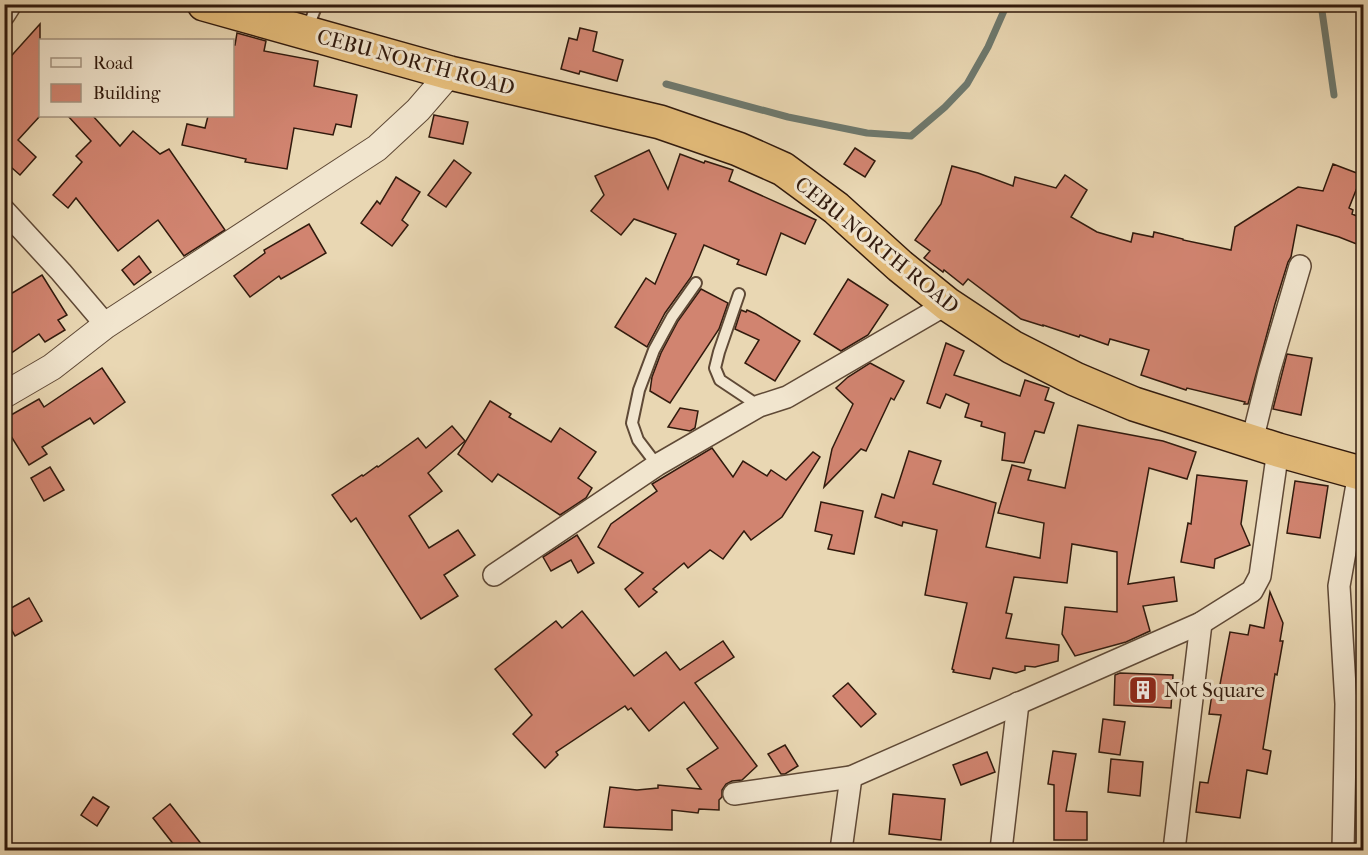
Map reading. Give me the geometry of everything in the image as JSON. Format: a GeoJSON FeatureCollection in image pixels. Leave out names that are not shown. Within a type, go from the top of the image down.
{"type":"FeatureCollection","features":[{"type":"Feature","properties":{"kind":"highway","name":"CEBU NORTH ROAD"},"geometry":{"type":"LineString","coordinates":[[204,4],[271,18],[312,19],[450,73],[660,122],[738,149],[783,169],[836,208],[900,266],[947,304],[1012,347],[1075,379],[1134,404],[1265,446],[1361,473]]}},
{"type":"Feature","properties":{"kind":"street"},"geometry":{"type":"LineString","coordinates":[[4,15],[11,4]]}},
{"type":"Feature","properties":{"kind":"street"},"geometry":{"type":"LineString","coordinates":[[4,395],[52,367],[105,325],[376,148],[418,110],[450,73]]}},
{"type":"Feature","properties":{"kind":"street"},"geometry":{"type":"LineString","coordinates":[[4,210],[61,272],[105,325]]}},
{"type":"Feature","properties":{"kind":"street"},"geometry":{"type":"LineString","coordinates":[[734,794],[851,777],[1201,623],[1252,591],[1260,576],[1269,372],[1300,266]]}},
{"type":"Feature","properties":{"kind":"street"},"geometry":{"type":"LineString","coordinates":[[494,575],[657,465],[759,406],[787,397],[947,304]]}},
{"type":"Feature","properties":{"kind":"street"},"geometry":{"type":"LineString","coordinates":[[1343,850],[1346,704],[1339,586],[1361,473]]}},
{"type":"Feature","properties":{"kind":"street"},"geometry":{"type":"LineString","coordinates":[[1174,850],[1201,623]]}},
{"type":"Feature","properties":{"kind":"street"},"geometry":{"type":"LineString","coordinates":[[1001,850],[1018,703]]}},
{"type":"Feature","properties":{"kind":"street"},"geometry":{"type":"LineString","coordinates":[[841,850],[851,777]]}},
{"type":"Feature","properties":{"kind":"lane"},"geometry":{"type":"LineString","coordinates":[[657,465],[638,440],[632,423],[639,390],[654,350],[672,317],[696,283]]}},
{"type":"Feature","properties":{"kind":"lane"},"geometry":{"type":"LineString","coordinates":[[740,294],[715,368],[720,380],[759,406]]}},
{"type":"Feature","properties":{"kind":"building"},"geometry":{"type":"Polygon","coordinates":[[[40,24],[39,117],[18,140],[36,157],[20,175],[4,161],[4,64],[40,24]]]}},
{"type":"Feature","properties":{"kind":"building"},"geometry":{"type":"Polygon","coordinates":[[[580,28],[597,32],[593,51],[623,60],[617,81],[580,71],[579,74],[561,69],[569,38],[577,40],[580,28]]]}},
{"type":"Feature","properties":{"kind":"building"},"geometry":{"type":"Polygon","coordinates":[[[237,33],[266,41],[264,51],[318,61],[314,86],[357,95],[351,127],[336,124],[333,135],[294,128],[287,169],[245,162],[246,159],[182,145],[187,124],[205,128],[208,117],[234,117],[237,33]]]}},
{"type":"Feature","properties":{"kind":"building"},"geometry":{"type":"Polygon","coordinates":[[[434,115],[468,122],[463,144],[429,137],[434,115]]]}},
{"type":"Feature","properties":{"kind":"building"},"geometry":{"type":"Polygon","coordinates":[[[69,117],[94,117],[120,146],[133,131],[160,154],[169,149],[225,230],[184,256],[158,220],[118,251],[76,198],[68,208],[53,195],[82,162],[76,156],[91,141],[69,117]]]}},
{"type":"Feature","properties":{"kind":"building"},"geometry":{"type":"Polygon","coordinates":[[[855,148],[875,161],[865,177],[844,164],[855,148]]]}},
{"type":"Feature","properties":{"kind":"building"},"geometry":{"type":"Polygon","coordinates":[[[649,150],[668,189],[680,154],[733,170],[729,181],[816,220],[805,244],[781,233],[766,275],[737,264],[739,260],[704,245],[691,277],[665,313],[647,347],[615,327],[646,278],[655,284],[676,234],[634,219],[621,235],[591,211],[604,195],[595,176],[649,150]]]}},
{"type":"Feature","properties":{"kind":"building"},"geometry":{"type":"Polygon","coordinates":[[[454,160],[471,173],[446,207],[428,195],[454,160]]]}},
{"type":"Feature","properties":{"kind":"building"},"geometry":{"type":"Polygon","coordinates":[[[1333,164],[1362,175],[1349,208],[1353,210],[1352,214],[1364,219],[1364,247],[1297,225],[1291,257],[1275,304],[1248,404],[1187,388],[1186,390],[1141,375],[1149,350],[1110,339],[1108,345],[1021,319],[968,279],[963,285],[924,258],[930,251],[915,240],[941,204],[952,166],[1013,186],[1015,177],[1056,188],[1065,175],[1087,190],[1071,217],[1097,232],[1131,242],[1133,233],[1153,237],[1154,232],[1231,250],[1235,227],[1298,187],[1323,191],[1333,164]]]}},
{"type":"Feature","properties":{"kind":"building"},"geometry":{"type":"Polygon","coordinates":[[[396,177],[420,192],[402,220],[408,225],[392,246],[361,223],[377,201],[380,204],[396,177]]]}},
{"type":"Feature","properties":{"kind":"building"},"geometry":{"type":"Polygon","coordinates":[[[309,224],[326,253],[281,279],[279,276],[250,297],[234,276],[265,253],[264,250],[309,224]]]}},
{"type":"Feature","properties":{"kind":"building"},"geometry":{"type":"Polygon","coordinates":[[[139,256],[151,272],[134,285],[122,270],[139,256]]]}},
{"type":"Feature","properties":{"kind":"building"},"geometry":{"type":"Polygon","coordinates":[[[42,275],[67,315],[58,320],[65,330],[45,342],[39,334],[4,358],[4,298],[42,275]]]}},
{"type":"Feature","properties":{"kind":"building"},"geometry":{"type":"Polygon","coordinates":[[[848,279],[888,305],[868,335],[841,351],[814,334],[848,279]]]}},
{"type":"Feature","properties":{"kind":"building"},"geometry":{"type":"Polygon","coordinates":[[[701,289],[728,303],[719,329],[670,403],[650,391],[652,377],[661,353],[678,321],[701,289]]]}},
{"type":"Feature","properties":{"kind":"building"},"geometry":{"type":"Polygon","coordinates":[[[741,310],[756,314],[800,341],[775,381],[745,363],[759,340],[735,329],[741,310]]]}},
{"type":"Feature","properties":{"kind":"building"},"geometry":{"type":"Polygon","coordinates":[[[946,343],[964,351],[954,375],[1020,396],[1025,380],[1049,388],[1045,400],[1054,403],[1044,433],[1035,431],[1024,463],[1002,460],[1005,433],[981,426],[982,422],[965,417],[969,404],[946,394],[940,408],[927,403],[946,343]]]}},
{"type":"Feature","properties":{"kind":"building"},"geometry":{"type":"Polygon","coordinates":[[[1287,354],[1312,358],[1301,415],[1273,409],[1287,354]]]}},
{"type":"Feature","properties":{"kind":"building"},"geometry":{"type":"Polygon","coordinates":[[[870,363],[904,381],[894,400],[891,398],[866,451],[861,449],[824,487],[832,449],[853,404],[836,388],[870,363]]]}},
{"type":"Feature","properties":{"kind":"building"},"geometry":{"type":"Polygon","coordinates":[[[102,368],[125,402],[94,424],[90,418],[42,447],[47,454],[29,465],[4,425],[4,419],[39,399],[44,407],[102,368]]]}},
{"type":"Feature","properties":{"kind":"building"},"geometry":{"type":"Polygon","coordinates":[[[490,401],[511,414],[509,417],[551,442],[560,428],[596,452],[578,478],[592,488],[586,498],[560,515],[498,474],[492,482],[458,454],[490,401]]]}},
{"type":"Feature","properties":{"kind":"building"},"geometry":{"type":"Polygon","coordinates":[[[680,408],[698,411],[695,428],[690,431],[668,427],[680,408]]]}},
{"type":"Feature","properties":{"kind":"building"},"geometry":{"type":"Polygon","coordinates":[[[1078,425],[1163,441],[1196,452],[1187,479],[1149,468],[1128,584],[1174,577],[1177,601],[1143,606],[1150,631],[1126,642],[1075,656],[1062,634],[1065,607],[1117,612],[1117,552],[1072,544],[1067,583],[1014,577],[1006,613],[1012,614],[1006,638],[1059,645],[1058,661],[1035,667],[1025,666],[1025,670],[1016,673],[993,668],[990,679],[953,672],[967,603],[925,595],[937,530],[903,522],[902,526],[875,517],[882,494],[894,498],[909,451],[941,461],[933,484],[996,503],[986,547],[1040,558],[1044,523],[998,513],[1012,465],[1031,470],[1028,480],[1065,488],[1078,425]]]}},
{"type":"Feature","properties":{"kind":"building"},"geometry":{"type":"Polygon","coordinates":[[[452,426],[465,441],[428,473],[442,491],[409,516],[429,548],[458,530],[475,555],[444,575],[458,596],[421,619],[356,518],[351,522],[332,495],[378,467],[418,438],[426,448],[452,426]]]}},
{"type":"Feature","properties":{"kind":"building"},"geometry":{"type":"Polygon","coordinates":[[[712,448],[733,477],[743,461],[767,476],[771,470],[786,480],[813,452],[820,457],[782,517],[751,540],[744,531],[723,559],[710,550],[688,568],[684,563],[653,589],[657,592],[639,607],[625,589],[643,573],[598,547],[611,524],[657,491],[652,484],[712,448]]]}},
{"type":"Feature","properties":{"kind":"building"},"geometry":{"type":"Polygon","coordinates":[[[50,467],[64,490],[44,501],[31,478],[50,467]]]}},
{"type":"Feature","properties":{"kind":"building"},"geometry":{"type":"Polygon","coordinates":[[[1197,475],[1247,481],[1241,524],[1250,545],[1215,559],[1214,568],[1181,562],[1188,523],[1191,524],[1197,475]]]}},
{"type":"Feature","properties":{"kind":"building"},"geometry":{"type":"Polygon","coordinates":[[[1295,481],[1328,486],[1320,538],[1287,533],[1295,481]]]}},
{"type":"Feature","properties":{"kind":"building"},"geometry":{"type":"Polygon","coordinates":[[[821,502],[863,511],[854,554],[828,549],[832,535],[815,531],[821,502]]]}},
{"type":"Feature","properties":{"kind":"building"},"geometry":{"type":"Polygon","coordinates":[[[577,535],[594,563],[578,573],[571,560],[551,571],[543,557],[577,535]]]}},
{"type":"Feature","properties":{"kind":"building"},"geometry":{"type":"Polygon","coordinates":[[[1270,592],[1283,623],[1280,641],[1283,641],[1277,675],[1275,674],[1263,749],[1271,751],[1267,774],[1247,770],[1240,818],[1196,812],[1200,782],[1208,783],[1221,715],[1209,714],[1212,694],[1218,695],[1230,632],[1248,635],[1250,625],[1264,628],[1270,592]]]}},
{"type":"Feature","properties":{"kind":"building"},"geometry":{"type":"Polygon","coordinates":[[[29,598],[42,621],[15,636],[4,617],[4,612],[29,598]]]}},
{"type":"Feature","properties":{"kind":"building"},"geometry":{"type":"Polygon","coordinates":[[[582,611],[634,676],[666,652],[680,670],[723,641],[734,657],[695,683],[757,766],[742,780],[726,784],[719,800],[719,810],[699,809],[698,813],[672,810],[672,830],[604,827],[610,787],[637,790],[658,788],[658,785],[701,789],[687,769],[718,748],[684,702],[649,731],[631,708],[628,710],[625,706],[556,752],[558,755],[545,768],[513,734],[532,715],[495,669],[556,621],[562,628],[582,611]]]}},
{"type":"Feature","properties":{"kind":"building","name":"Not Square"},"geometry":{"type":"Polygon","coordinates":[[[1120,673],[1173,675],[1171,708],[1114,705],[1115,675],[1120,673]]]}},
{"type":"Feature","properties":{"kind":"building"},"geometry":{"type":"Polygon","coordinates":[[[848,683],[876,714],[861,727],[833,696],[848,683]]]}},
{"type":"Feature","properties":{"kind":"building"},"geometry":{"type":"Polygon","coordinates":[[[1103,719],[1125,722],[1120,755],[1099,752],[1103,719]]]}},
{"type":"Feature","properties":{"kind":"building"},"geometry":{"type":"Polygon","coordinates":[[[785,745],[798,766],[781,774],[768,754],[785,745]]]}},
{"type":"Feature","properties":{"kind":"building"},"geometry":{"type":"Polygon","coordinates":[[[1053,751],[1076,754],[1066,811],[1087,812],[1087,840],[1054,840],[1054,785],[1048,784],[1053,751]]]}},
{"type":"Feature","properties":{"kind":"building"},"geometry":{"type":"Polygon","coordinates":[[[987,752],[995,772],[961,785],[953,765],[987,752]]]}},
{"type":"Feature","properties":{"kind":"building"},"geometry":{"type":"Polygon","coordinates":[[[1111,759],[1143,762],[1140,796],[1108,792],[1111,759]]]}},
{"type":"Feature","properties":{"kind":"building"},"geometry":{"type":"Polygon","coordinates":[[[893,794],[945,799],[941,840],[889,834],[893,794]]]}},
{"type":"Feature","properties":{"kind":"building"},"geometry":{"type":"Polygon","coordinates":[[[93,797],[109,807],[97,826],[81,815],[93,797]]]}},
{"type":"Feature","properties":{"kind":"building"},"geometry":{"type":"Polygon","coordinates":[[[170,804],[206,850],[178,850],[153,818],[170,804]]]}},
{"type":"Feature","properties":{"kind":"waterway"},"geometry":{"type":"LineString","coordinates":[[666,84],[788,117],[867,133],[911,136],[945,107],[967,84],[988,47],[1007,4]]}},
{"type":"Feature","properties":{"kind":"waterway"},"geometry":{"type":"LineString","coordinates":[[1321,4],[1334,95]]}},
{"type":"Feature","properties":{"kind":"place","name":"Not Square"},"geometry":{"type":"Point","coordinates":[1143,690]}}]}
